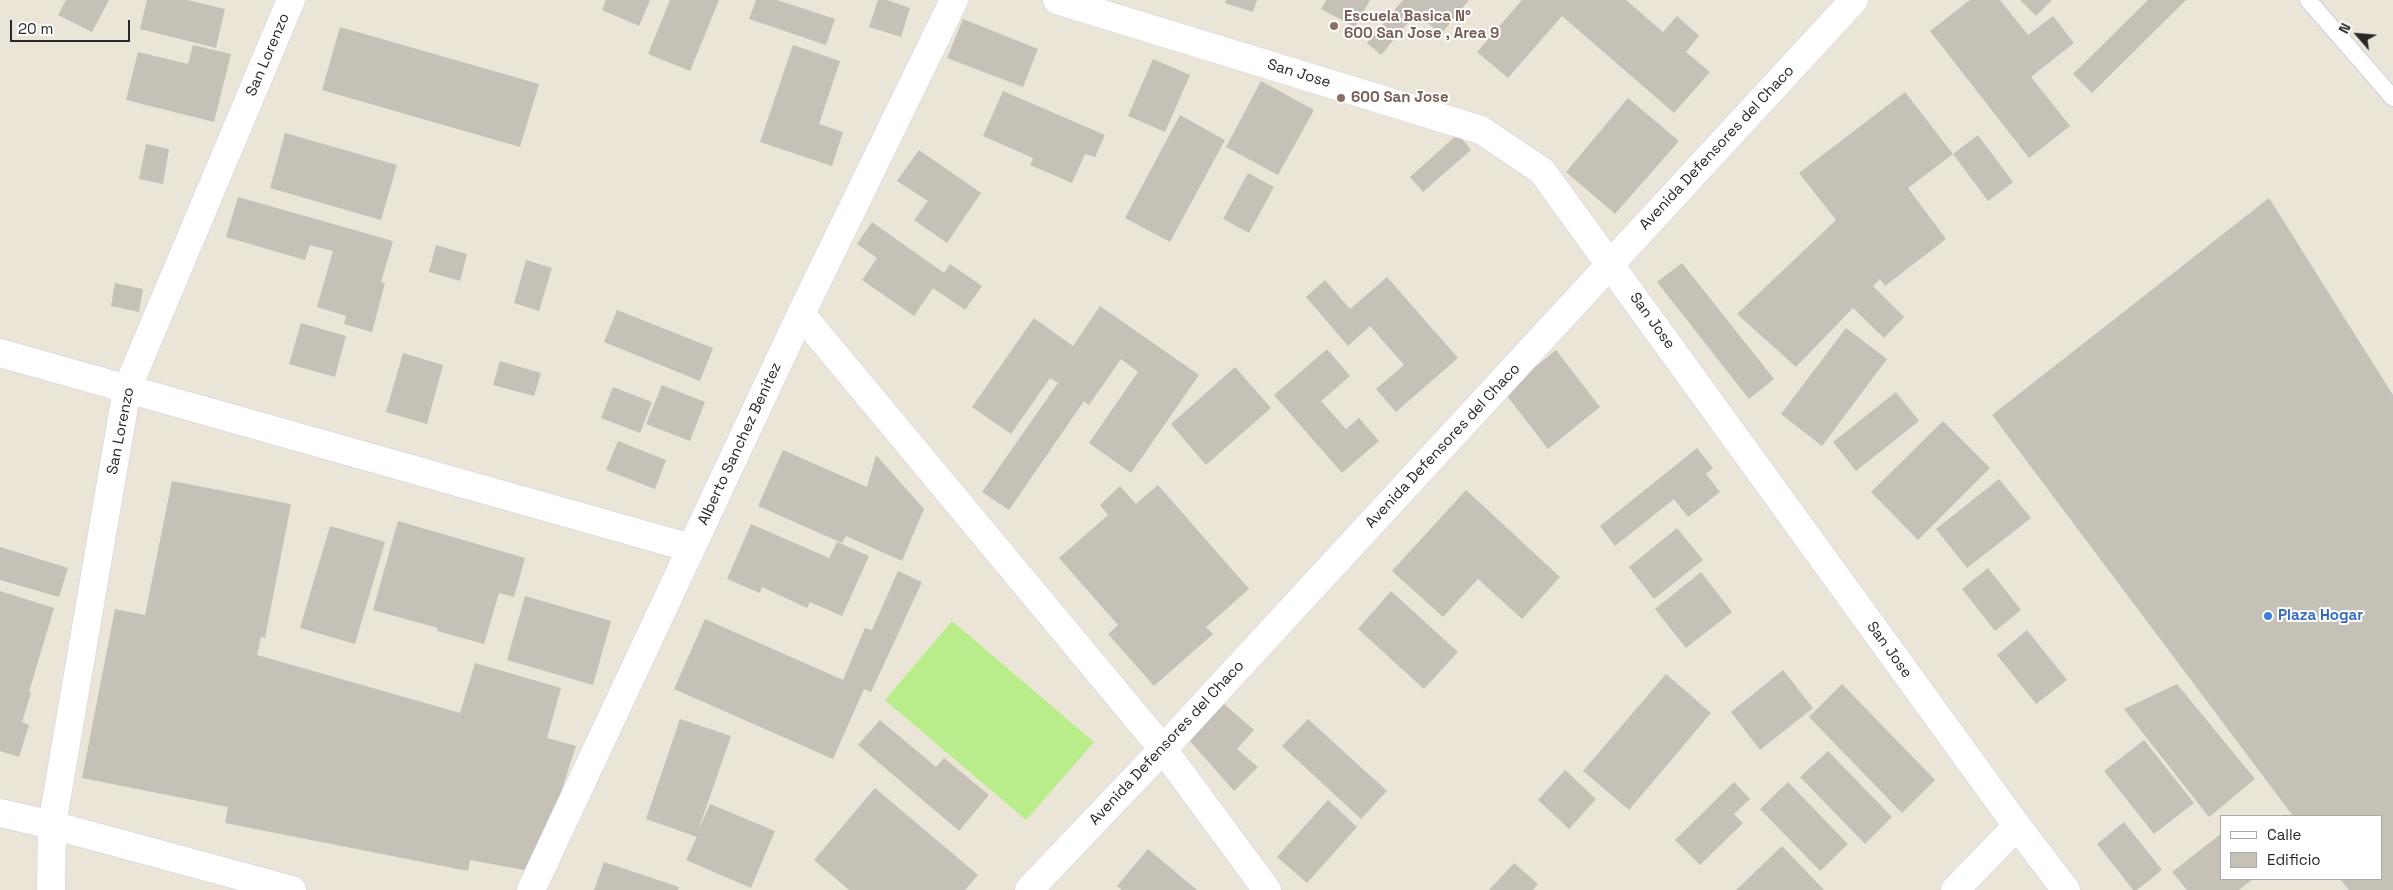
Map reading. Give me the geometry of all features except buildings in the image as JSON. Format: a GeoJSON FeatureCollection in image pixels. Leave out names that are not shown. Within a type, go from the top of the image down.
{"type":"FeatureCollection","features":[{"type":"Feature","properties":{"kind":"street","name":"San Lorenzo"},"geometry":{"type":"LineString","coordinates":[[51,890],[52,824],[127,388],[291,0]]}},
{"type":"Feature","properties":{"kind":"street","name":"Alberto Sanchez Benitez"},"geometry":{"type":"LineString","coordinates":[[531,890],[801,314],[954,0]]}},
{"type":"Feature","properties":{"kind":"street","name":"San Jose"},"geometry":{"type":"LineString","coordinates":[[1057,0],[1481,130],[1542,171],[2017,826],[2066,890]]}},
{"type":"Feature","properties":{"kind":"street","name":"Avenida Defensores del Chaco"},"geometry":{"type":"LineString","coordinates":[[1029,890],[1163,749],[1854,0]]}},
{"type":"Feature","properties":{"kind":"street"},"geometry":{"type":"LineString","coordinates":[[801,314],[1163,749],[1267,890]]}},
{"type":"Feature","properties":{"kind":"street"},"geometry":{"type":"LineString","coordinates":[[0,353],[691,548]]}},
{"type":"Feature","properties":{"kind":"street"},"geometry":{"type":"LineString","coordinates":[[0,813],[52,824],[292,890]]}},
{"type":"Feature","properties":{"kind":"street"},"geometry":{"type":"LineString","coordinates":[[1955,890],[2017,826]]}},
{"type":"Feature","properties":{"kind":"lane"},"geometry":{"type":"LineString","coordinates":[[2308,0],[2393,98]]}},
{"type":"Feature","properties":{"kind":"green space"},"geometry":{"type":"Polygon","coordinates":[[[952,621],[1094,742],[1026,820],[885,700],[952,621]]]}},
{"type":"Feature","properties":{"kind":"place","name":"Escuela Basica N° 600 San Jose , Area 9"},"geometry":{"type":"Point","coordinates":[1334,26]}},
{"type":"Feature","properties":{"kind":"place","name":"600 San Jose"},"geometry":{"type":"Point","coordinates":[1341,98]}},
{"type":"Feature","properties":{"kind":"place","name":"Plaza Hogar"},"geometry":{"type":"Point","coordinates":[2268,616]}}]}
